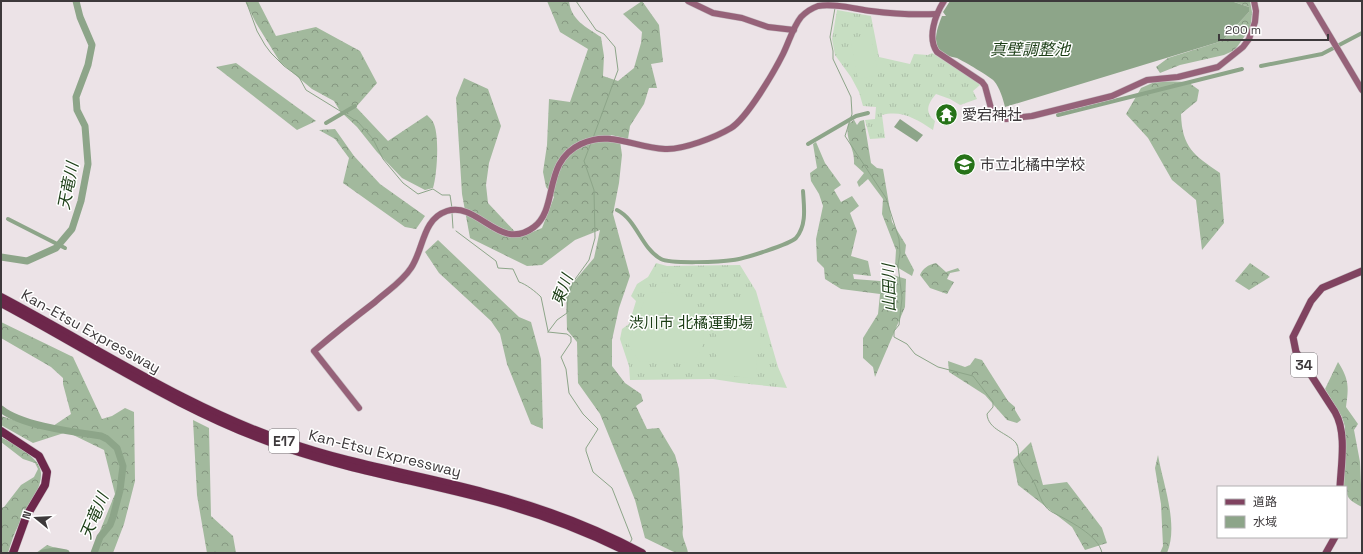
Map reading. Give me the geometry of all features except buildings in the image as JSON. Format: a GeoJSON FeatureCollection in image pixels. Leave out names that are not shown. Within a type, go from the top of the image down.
{"type":"FeatureCollection","features":[{"type":"Feature","properties":{"kind":"highway","name":"Kan-Etsu Expressway"},"geometry":{"type":"LineString","coordinates":[[1,297],[160,386],[215,414],[262,434],[335,457],[509,499],[642,553]]}},
{"type":"Feature","properties":{"kind":"highway","name":"Kan-Etsu Expressway"},"geometry":{"type":"LineString","coordinates":[[1,303],[193,410],[259,438],[332,462],[507,504],[590,531],[630,553]]}},
{"type":"Feature","properties":{"kind":"highway"},"geometry":{"type":"LineString","coordinates":[[1,431],[39,456],[47,472],[45,485],[26,517],[13,553]]}},
{"type":"Feature","properties":{"kind":"main road","name":"34"},"geometry":{"type":"LineString","coordinates":[[1340,486],[1342,441],[1338,417],[1296,352],[1293,337],[1308,306],[1322,288],[1362,271]]}},
{"type":"Feature","properties":{"kind":"main road"},"geometry":{"type":"LineString","coordinates":[[1326,553],[1334,538]]}},
{"type":"Feature","properties":{"kind":"street"},"geometry":{"type":"LineString","coordinates":[[688,1],[713,13],[742,18],[768,27],[794,30]]}},
{"type":"Feature","properties":{"kind":"street"},"geometry":{"type":"LineString","coordinates":[[944,1],[937,14],[931,37],[932,46],[941,55],[982,82],[985,86],[992,112],[1006,119],[1032,116],[1085,104],[1122,92],[1147,80],[1178,77],[1218,67],[1243,47],[1249,40],[1255,22],[1256,11],[1254,1]]}},
{"type":"Feature","properties":{"kind":"street"},"geometry":{"type":"LineString","coordinates":[[1309,1],[1362,90]]}},
{"type":"Feature","properties":{"kind":"street"},"geometry":{"type":"LineString","coordinates":[[359,408],[314,351],[404,276],[416,260],[425,232],[435,217],[449,210],[459,210],[471,214],[501,232],[514,235],[528,231],[541,220],[546,208],[555,174],[561,162],[569,152],[586,142],[611,138],[658,149],[669,149],[702,140],[731,128],[746,113],[773,72],[801,18],[815,7],[832,6],[902,15],[937,14]]}},
{"type":"Feature","properties":{"kind":"green space"},"geometry":{"type":"Polygon","coordinates":[[[245,1],[258,1],[276,36],[316,27],[360,51],[377,83],[356,107],[388,141],[427,115],[433,122],[437,136],[437,165],[433,188],[425,190],[402,178],[377,152],[357,127],[340,111],[334,101],[312,89],[280,62],[256,23],[245,1]]]}},
{"type":"Feature","properties":{"kind":"green space"},"geometry":{"type":"Polygon","coordinates":[[[547,1],[569,1],[570,8],[576,18],[601,37],[604,56],[603,76],[618,81],[634,68],[641,43],[642,32],[623,14],[642,1],[659,25],[663,62],[651,64],[657,88],[649,88],[644,104],[630,126],[628,139],[611,135],[610,139],[620,141],[622,155],[619,183],[613,214],[630,276],[619,308],[612,340],[612,366],[625,383],[641,394],[643,401],[636,406],[647,429],[659,428],[675,455],[679,469],[683,535],[688,553],[676,553],[645,538],[635,500],[600,414],[578,383],[577,342],[567,330],[566,291],[594,258],[600,230],[575,240],[542,265],[527,266],[470,238],[462,194],[456,98],[464,78],[488,89],[501,126],[489,163],[486,185],[488,203],[520,237],[542,228],[554,197],[546,187],[543,172],[547,145],[549,99],[570,102],[588,49],[560,32],[547,1]]]}},
{"type":"Feature","properties":{"kind":"green space"},"geometry":{"type":"Polygon","coordinates":[[[1231,1],[1250,1],[1252,12],[1251,27],[1235,50],[1224,55],[1180,65],[1160,73],[1156,67],[1168,58],[1222,41],[1249,12],[1249,7],[1231,1]]]}},
{"type":"Feature","properties":{"kind":"green space"},"geometry":{"type":"Polygon","coordinates":[[[837,10],[871,16],[879,57],[910,64],[914,54],[928,55],[932,53],[980,85],[973,91],[977,99],[960,105],[950,99],[936,94],[928,108],[929,114],[935,121],[933,130],[909,116],[896,114],[882,115],[885,138],[870,139],[865,120],[875,119],[876,107],[863,106],[859,92],[851,77],[835,55],[832,39],[837,10]]]}},
{"type":"Feature","properties":{"kind":"green space"},"geometry":{"type":"Polygon","coordinates":[[[871,35],[878,75],[858,79],[850,38],[871,35]]]}},
{"type":"Feature","properties":{"kind":"green space"},"geometry":{"type":"Polygon","coordinates":[[[236,63],[316,121],[297,130],[216,67],[236,63]]]}},
{"type":"Feature","properties":{"kind":"green space"},"geometry":{"type":"Polygon","coordinates":[[[1157,81],[1188,82],[1199,90],[1197,101],[1181,114],[1182,126],[1187,143],[1191,150],[1220,173],[1224,223],[1202,250],[1196,200],[1172,180],[1148,138],[1126,114],[1141,88],[1157,81]]]}},
{"type":"Feature","properties":{"kind":"green space"},"geometry":{"type":"Polygon","coordinates":[[[854,120],[857,125],[860,121],[864,120],[871,163],[877,168],[883,169],[892,222],[906,245],[905,253],[914,270],[912,276],[895,266],[896,250],[882,214],[883,199],[868,179],[859,187],[857,182],[864,173],[854,164],[853,153],[847,130],[848,124],[854,120]]]}},
{"type":"Feature","properties":{"kind":"green space"},"geometry":{"type":"Polygon","coordinates":[[[335,129],[354,156],[380,184],[425,216],[416,229],[405,227],[343,183],[349,158],[335,139],[319,130],[335,129]]]}},
{"type":"Feature","properties":{"kind":"green space"},"geometry":{"type":"Polygon","coordinates":[[[816,142],[825,163],[841,185],[834,190],[841,202],[852,196],[859,206],[850,213],[857,231],[851,256],[868,261],[871,276],[853,274],[854,279],[880,281],[893,275],[906,279],[905,307],[875,377],[873,367],[863,358],[863,338],[878,314],[880,294],[841,289],[825,279],[824,268],[817,261],[816,239],[823,206],[819,194],[811,181],[810,173],[817,168],[813,144],[816,142]]]}},
{"type":"Feature","properties":{"kind":"green space"},"geometry":{"type":"Polygon","coordinates":[[[438,240],[519,317],[531,322],[541,359],[543,429],[531,424],[507,364],[500,334],[491,321],[439,273],[425,252],[438,240]]]}},
{"type":"Feature","properties":{"kind":"green space","name":"渋川市 北橘運動場"},"geometry":{"type":"Polygon","coordinates":[[[656,263],[667,266],[740,265],[756,291],[778,367],[787,388],[713,379],[630,380],[629,366],[620,339],[622,329],[629,324],[636,301],[631,296],[637,284],[648,277],[656,263]]]}},
{"type":"Feature","properties":{"kind":"green space"},"geometry":{"type":"Polygon","coordinates":[[[936,263],[946,272],[958,268],[960,271],[950,273],[947,279],[954,282],[947,294],[930,288],[920,275],[926,267],[936,263]]]}},
{"type":"Feature","properties":{"kind":"green space"},"geometry":{"type":"Polygon","coordinates":[[[1250,263],[1270,277],[1249,290],[1235,281],[1250,263]]]}},
{"type":"Feature","properties":{"kind":"green space"},"geometry":{"type":"Polygon","coordinates":[[[667,292],[679,295],[690,301],[700,315],[704,333],[701,350],[696,358],[689,363],[639,361],[628,344],[645,299],[650,295],[667,292]]]}},
{"type":"Feature","properties":{"kind":"green space"},"geometry":{"type":"Polygon","coordinates":[[[716,300],[755,300],[760,316],[761,354],[756,354],[757,379],[716,374],[716,300]]]}},
{"type":"Feature","properties":{"kind":"green space"},"geometry":{"type":"Polygon","coordinates":[[[1,322],[73,357],[102,419],[112,416],[125,408],[134,412],[135,481],[124,524],[113,553],[91,553],[115,494],[104,450],[67,432],[33,443],[1,425],[1,416],[39,428],[50,428],[71,414],[63,384],[63,378],[51,367],[1,338],[1,322]]]}},
{"type":"Feature","properties":{"kind":"green space"},"geometry":{"type":"Polygon","coordinates":[[[975,358],[982,360],[1008,401],[1015,407],[1015,410],[1021,420],[1017,423],[1007,420],[985,395],[949,372],[948,361],[965,367],[970,365],[975,358]]]}},
{"type":"Feature","properties":{"kind":"green space"},"geometry":{"type":"Polygon","coordinates":[[[1338,362],[1347,383],[1348,394],[1346,407],[1358,424],[1354,430],[1360,462],[1362,507],[1348,497],[1347,486],[1344,486],[1345,427],[1342,417],[1325,389],[1338,362]]]}},
{"type":"Feature","properties":{"kind":"green space"},"geometry":{"type":"Polygon","coordinates":[[[193,420],[209,428],[211,516],[233,536],[236,553],[207,553],[197,495],[193,420]]]}},
{"type":"Feature","properties":{"kind":"green space"},"geometry":{"type":"Polygon","coordinates":[[[1,437],[31,456],[40,467],[41,473],[39,486],[33,500],[17,527],[8,553],[1,553],[1,508],[4,507],[21,485],[34,477],[38,469],[35,463],[23,459],[1,442],[1,437]]]}},
{"type":"Feature","properties":{"kind":"green space"},"geometry":{"type":"Polygon","coordinates":[[[1031,442],[1043,485],[1067,482],[1102,528],[1107,543],[1085,550],[1072,527],[1018,485],[1013,460],[1031,442]]]}},
{"type":"Feature","properties":{"kind":"green space"},"geometry":{"type":"Polygon","coordinates":[[[1158,455],[1171,517],[1170,542],[1167,553],[1160,553],[1163,546],[1161,504],[1155,468],[1158,455]]]}},
{"type":"Feature","properties":{"kind":"green space"},"geometry":{"type":"Polygon","coordinates":[[[47,545],[70,553],[36,553],[47,545]]]}},
{"type":"Feature","properties":{"kind":"water","name":"真壁調整池"},"geometry":{"type":"Polygon","coordinates":[[[950,1],[1231,1],[1249,7],[1249,12],[1222,41],[1005,107],[1000,90],[992,79],[957,58],[942,53],[939,49],[936,39],[938,28],[942,16],[946,16],[943,12],[950,1]]]}},
{"type":"Feature","properties":{"kind":"water"},"geometry":{"type":"Polygon","coordinates":[[[900,119],[923,135],[917,142],[894,127],[900,119]]]}},
{"type":"Feature","properties":{"kind":"waterway","name":"天竜川"},"geometry":{"type":"LineString","coordinates":[[1,257],[27,261],[56,248],[72,229],[81,201],[88,164],[85,126],[77,110],[76,97],[88,65],[92,45],[80,17],[76,1]]}},
{"type":"Feature","properties":{"kind":"waterway"},"geometry":{"type":"LineString","coordinates":[[246,1],[257,31],[265,45],[284,66],[299,77],[306,90],[358,122],[373,139],[383,159],[403,183],[418,194],[433,189],[442,195],[450,195],[452,208]]}},
{"type":"Feature","properties":{"kind":"waterway","name":"東川"},"geometry":{"type":"LineString","coordinates":[[576,1],[596,30],[604,34],[615,47],[618,70],[593,138]]}},
{"type":"Feature","properties":{"kind":"waterway","name":"山田川"},"geometry":{"type":"LineString","coordinates":[[835,8],[830,37],[833,59],[851,97],[852,114],[845,136],[886,198],[899,239],[900,253],[898,265],[902,298],[899,325],[894,331],[894,337],[907,344],[915,354],[938,367],[973,376],[993,402],[993,407],[987,414],[988,419],[995,428],[1018,446],[1020,461],[1034,483],[1045,506],[1052,512],[1089,534],[1100,546],[1102,553]]}},
{"type":"Feature","properties":{"kind":"waterway"},"geometry":{"type":"LineString","coordinates":[[1261,66],[1322,54],[1362,33]]}},
{"type":"Feature","properties":{"kind":"waterway"},"geometry":{"type":"LineString","coordinates":[[1058,115],[1242,69]]}},
{"type":"Feature","properties":{"kind":"waterway"},"geometry":{"type":"LineString","coordinates":[[326,123],[355,106]]}},
{"type":"Feature","properties":{"kind":"waterway"},"geometry":{"type":"LineString","coordinates":[[808,144],[856,116],[868,113]]}},
{"type":"Feature","properties":{"kind":"waterway","name":"東川"},"geometry":{"type":"LineString","coordinates":[[548,332],[557,320],[567,313],[568,297],[573,282],[589,260],[595,238],[594,190],[584,161],[591,143]]}},
{"type":"Feature","properties":{"kind":"waterway"},"geometry":{"type":"LineString","coordinates":[[617,210],[630,220],[648,248],[661,259],[674,262],[727,261],[766,251],[796,238],[800,233],[803,222],[803,191]]}},
{"type":"Feature","properties":{"kind":"waterway"},"geometry":{"type":"LineString","coordinates":[[452,213],[453,228]]}},
{"type":"Feature","properties":{"kind":"waterway"},"geometry":{"type":"LineString","coordinates":[[8,219],[65,248]]}},
{"type":"Feature","properties":{"kind":"waterway"},"geometry":{"type":"LineString","coordinates":[[456,231],[496,261],[498,268],[513,269],[519,282],[528,286],[541,297],[548,331]]}},
{"type":"Feature","properties":{"kind":"waterway","name":"東川"},"geometry":{"type":"LineString","coordinates":[[548,332],[567,334],[571,337],[571,342],[561,357],[566,369],[569,393],[583,414],[598,429],[586,448],[586,451],[593,472],[612,488],[632,539],[630,543]]}},
{"type":"Feature","properties":{"kind":"waterway","name":"天竜川"},"geometry":{"type":"LineString","coordinates":[[1,409],[10,415],[35,424],[101,436],[117,448],[123,466],[120,490],[110,525],[100,537],[94,553]]}},
{"type":"Feature","properties":{"kind":"waterway","name":"天竜川"},"geometry":{"type":"LineString","coordinates":[[43,553],[55,551],[66,553]]}},
{"type":"Feature","properties":{"kind":"place","name":"愛宕神社"},"geometry":{"type":"Point","coordinates":[946,114]}},
{"type":"Feature","properties":{"kind":"place","name":"市立北橘中学校"},"geometry":{"type":"Point","coordinates":[964,164]}}]}
